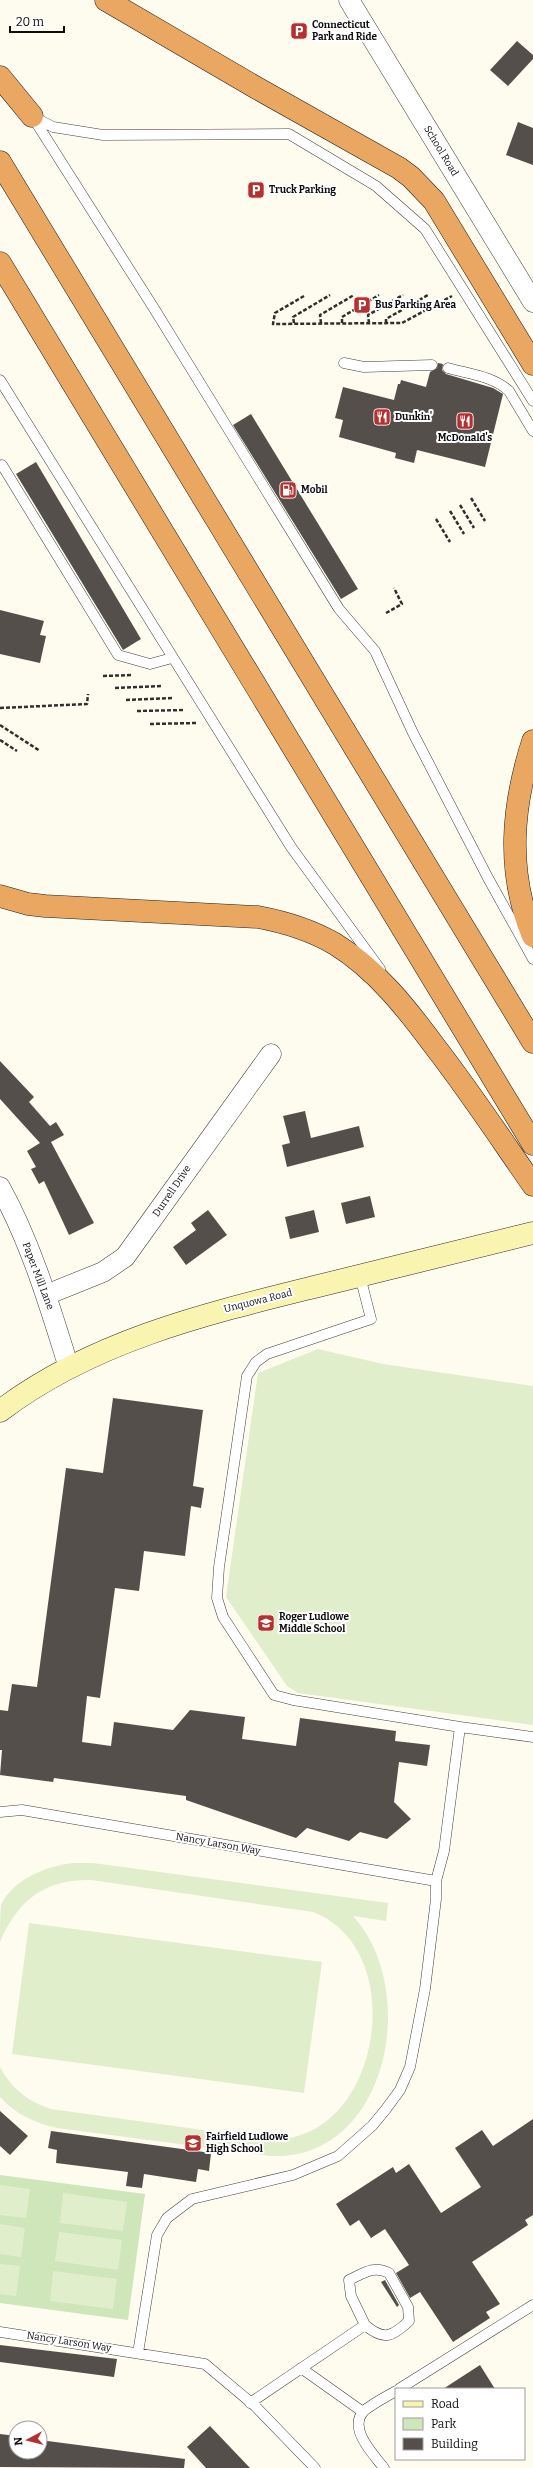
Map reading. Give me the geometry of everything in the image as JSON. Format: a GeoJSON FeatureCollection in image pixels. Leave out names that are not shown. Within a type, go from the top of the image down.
{"type":"FeatureCollection","features":[{"type":"Feature","properties":{"kind":"highway"},"geometry":{"type":"LineString","coordinates":[[106,0],[254,87],[400,168],[411,177],[434,201],[533,364]]}},
{"type":"Feature","properties":{"kind":"highway"},"geometry":{"type":"LineString","coordinates":[[0,77],[32,116]]}},
{"type":"Feature","properties":{"kind":"highway"},"geometry":{"type":"LineString","coordinates":[[0,162],[533,1042]]}},
{"type":"Feature","properties":{"kind":"highway"},"geometry":{"type":"LineString","coordinates":[[0,263],[533,1144]]}},
{"type":"Feature","properties":{"kind":"highway"},"geometry":{"type":"LineString","coordinates":[[533,741],[522,778],[514,830],[517,882],[533,936]]}},
{"type":"Feature","properties":{"kind":"highway"},"geometry":{"type":"LineString","coordinates":[[0,896],[28,904],[45,906],[240,915],[291,924],[321,936],[349,953],[377,977],[408,1011],[456,1074],[533,1184]]}},
{"type":"Feature","properties":{"kind":"street","name":"School Road"},"geometry":{"type":"LineString","coordinates":[[349,0],[533,302]]}},
{"type":"Feature","properties":{"kind":"street","name":"Durrell Drive"},"geometry":{"type":"LineString","coordinates":[[46,1295],[103,1272],[125,1257],[271,1054]]}},
{"type":"Feature","properties":{"kind":"street","name":"Paper Mill Lane"},"geometry":{"type":"LineString","coordinates":[[0,1187],[10,1205],[46,1295],[69,1368]]}},
{"type":"Feature","properties":{"kind":"street","name":"Unquowa Road"},"geometry":{"type":"LineString","coordinates":[[0,1411],[17,1398],[69,1368],[97,1354],[179,1322],[533,1233]]}},
{"type":"Feature","properties":{"kind":"lane"},"geometry":{"type":"LineString","coordinates":[[32,116],[53,127],[102,135],[289,134],[376,186],[425,229],[533,401]]}},
{"type":"Feature","properties":{"kind":"lane"},"geometry":{"type":"LineString","coordinates":[[32,116],[151,304],[339,609],[375,651],[427,761],[488,878],[533,959]]}},
{"type":"Feature","properties":{"kind":"lane"},"geometry":{"type":"LineString","coordinates":[[344,363],[364,366],[432,365]]}},
{"type":"Feature","properties":{"kind":"lane"},"geometry":{"type":"LineString","coordinates":[[448,368],[492,380],[504,386],[533,431]]}},
{"type":"Feature","properties":{"kind":"lane"},"geometry":{"type":"LineString","coordinates":[[0,380],[212,723],[291,847],[348,923],[408,1011]]}},
{"type":"Feature","properties":{"kind":"lane"},"geometry":{"type":"LineString","coordinates":[[2,465],[118,655],[150,664],[172,658]]}},
{"type":"Feature","properties":{"kind":"lane"},"geometry":{"type":"LineString","coordinates":[[360,1276],[371,1319],[267,1354],[256,1362],[247,1376],[224,1536],[217,1598],[223,1617],[274,1694],[292,1700],[533,1737]]}},
{"type":"Feature","properties":{"kind":"lane"},"geometry":{"type":"LineString","coordinates":[[138,2353],[157,2235],[167,2218],[192,2199],[293,2175],[338,2156],[372,2126],[400,2090],[410,2067],[419,2024],[436,1899],[436,1881],[444,1851],[460,1727]]}},
{"type":"Feature","properties":{"kind":"lane","name":"Nancy Larson Way"},"geometry":{"type":"LineString","coordinates":[[0,1812],[22,1810],[436,1881]]}},
{"type":"Feature","properties":{"kind":"lane"},"geometry":{"type":"LineString","coordinates":[[372,2268],[384,2270],[389,2273],[408,2307],[409,2322],[397,2333],[386,2336],[376,2335],[365,2325],[351,2296],[349,2280],[372,2268]]}},
{"type":"Feature","properties":{"kind":"lane"},"geometry":{"type":"LineString","coordinates":[[401,2388],[533,2305]]}},
{"type":"Feature","properties":{"kind":"lane"},"geometry":{"type":"LineString","coordinates":[[250,2403],[365,2325]]}},
{"type":"Feature","properties":{"kind":"lane","name":"Nancy Larson Way"},"geometry":{"type":"LineString","coordinates":[[0,2332],[205,2364],[250,2403],[315,2468]]}},
{"type":"Feature","properties":{"kind":"lane"},"geometry":{"type":"LineString","coordinates":[[301,2368],[363,2412]]}},
{"type":"Feature","properties":{"kind":"lane"},"geometry":{"type":"LineString","coordinates":[[384,2468],[362,2437],[360,2424],[363,2412],[395,2392]]}},
{"type":"Feature","properties":{"kind":"path"},"geometry":{"type":"LineString","coordinates":[[294,323],[293,317],[330,295]]}},
{"type":"Feature","properties":{"kind":"path"},"geometry":{"type":"LineString","coordinates":[[321,323],[320,315],[354,295]]}},
{"type":"Feature","properties":{"kind":"path"},"geometry":{"type":"LineString","coordinates":[[342,323],[342,317],[379,295]]}},
{"type":"Feature","properties":{"kind":"path"},"geometry":{"type":"LineString","coordinates":[[386,323],[386,319],[428,295]]}},
{"type":"Feature","properties":{"kind":"path"},"geometry":{"type":"LineString","coordinates":[[304,296],[275,313],[273,324],[402,323],[452,296]]}},
{"type":"Feature","properties":{"kind":"path"},"geometry":{"type":"LineString","coordinates":[[369,323],[368,315],[403,296]]}},
{"type":"Feature","properties":{"kind":"path"},"geometry":{"type":"LineString","coordinates":[[471,498],[485,521]]}},
{"type":"Feature","properties":{"kind":"path"},"geometry":{"type":"LineString","coordinates":[[460,504],[474,528]]}},
{"type":"Feature","properties":{"kind":"path"},"geometry":{"type":"LineString","coordinates":[[450,510],[464,534]]}},
{"type":"Feature","properties":{"kind":"path"},"geometry":{"type":"LineString","coordinates":[[436,519],[450,542]]}},
{"type":"Feature","properties":{"kind":"path"},"geometry":{"type":"LineString","coordinates":[[386,613],[402,604],[394,588]]}},
{"type":"Feature","properties":{"kind":"path"},"geometry":{"type":"LineString","coordinates":[[115,688],[163,686]]}},
{"type":"Feature","properties":{"kind":"path"},"geometry":{"type":"LineString","coordinates":[[0,708],[87,704],[88,694]]}},
{"type":"Feature","properties":{"kind":"path"},"geometry":{"type":"LineString","coordinates":[[126,700],[174,698]]}},
{"type":"Feature","properties":{"kind":"path"},"geometry":{"type":"LineString","coordinates":[[137,711],[185,710]]}},
{"type":"Feature","properties":{"kind":"path"},"geometry":{"type":"LineString","coordinates":[[150,724],[212,723]]}},
{"type":"Feature","properties":{"kind":"path"},"geometry":{"type":"LineString","coordinates":[[0,725],[40,751]]}},
{"type":"Feature","properties":{"kind":"path"},"geometry":{"type":"LineString","coordinates":[[0,740],[17,751]]}},
{"type":"Feature","properties":{"kind":"green space"},"geometry":{"type":"Polygon","coordinates":[[[318,1349],[383,1364],[533,1386],[533,1725],[298,1693],[287,1686],[226,1597],[258,1373],[318,1349]]]}},
{"type":"Feature","properties":{"kind":"green space"},"geometry":{"type":"Polygon","coordinates":[[[73,1863],[93,1863],[388,1903],[386,1921],[353,1916],[374,1948],[385,1985],[388,2026],[381,2066],[366,2102],[343,2131],[311,2150],[271,2156],[57,2128],[26,2117],[6,2103],[0,2097],[0,2067],[4,2075],[21,2093],[35,2102],[51,2109],[268,2139],[306,2133],[336,2112],[358,2081],[370,2043],[372,2003],[364,1965],[344,1933],[313,1912],[91,1880],[75,1881],[60,1883],[35,1895],[15,1914],[0,1942],[1,1905],[6,1896],[22,1881],[32,1875],[52,1867],[73,1863]]]}},
{"type":"Feature","properties":{"kind":"green space"},"geometry":{"type":"Polygon","coordinates":[[[29,1923],[322,1962],[304,2093],[12,2054],[29,1923]]]}},
{"type":"Feature","properties":{"kind":"green space"},"geometry":{"type":"Polygon","coordinates":[[[0,2175],[145,2194],[128,2320],[0,2303],[0,2175]]]}},
{"type":"Feature","properties":{"kind":"green space"},"geometry":{"type":"Polygon","coordinates":[[[0,2185],[30,2189],[26,2218],[0,2215],[0,2185]]]}},
{"type":"Feature","properties":{"kind":"green space"},"geometry":{"type":"Polygon","coordinates":[[[63,2193],[127,2202],[123,2231],[60,2223],[63,2193]]]}},
{"type":"Feature","properties":{"kind":"green space"},"geometry":{"type":"Polygon","coordinates":[[[0,2224],[25,2228],[21,2257],[0,2254],[0,2224]]]}},
{"type":"Feature","properties":{"kind":"green space"},"geometry":{"type":"Polygon","coordinates":[[[59,2232],[122,2240],[118,2270],[55,2261],[59,2232]]]}},
{"type":"Feature","properties":{"kind":"green space"},"geometry":{"type":"Polygon","coordinates":[[[0,2264],[20,2266],[16,2296],[0,2294],[0,2264]]]}},
{"type":"Feature","properties":{"kind":"green space"},"geometry":{"type":"Polygon","coordinates":[[[53,2271],[117,2279],[113,2309],[50,2301],[53,2271]]]}},
{"type":"Feature","properties":{"kind":"building"},"geometry":{"type":"Polygon","coordinates":[[[517,41],[533,55],[533,59],[508,86],[490,70],[517,41]]]}},
{"type":"Feature","properties":{"kind":"building"},"geometry":{"type":"Polygon","coordinates":[[[518,122],[533,128],[533,165],[506,155],[518,122]]]}},
{"type":"Feature","properties":{"kind":"building"},"geometry":{"type":"Polygon","coordinates":[[[438,363],[443,364],[442,370],[446,374],[493,388],[503,394],[485,467],[417,450],[414,463],[395,458],[396,453],[339,437],[343,420],[335,418],[343,387],[394,400],[398,384],[400,384],[401,380],[426,387],[430,372],[437,368],[438,363]]]}},
{"type":"Feature","properties":{"kind":"building"},"geometry":{"type":"Polygon","coordinates":[[[251,414],[358,589],[341,599],[233,425],[251,414]]]}},
{"type":"Feature","properties":{"kind":"building"},"geometry":{"type":"Polygon","coordinates":[[[36,462],[141,639],[123,650],[16,474],[36,462]]]}},
{"type":"Feature","properties":{"kind":"building"},"geometry":{"type":"Polygon","coordinates":[[[0,610],[44,621],[40,635],[46,636],[40,663],[0,654],[0,610]]]}},
{"type":"Feature","properties":{"kind":"building"},"geometry":{"type":"Polygon","coordinates":[[[0,1061],[34,1097],[29,1102],[50,1126],[56,1122],[64,1135],[51,1142],[94,1223],[69,1235],[44,1181],[39,1184],[31,1169],[36,1167],[27,1151],[40,1143],[0,1099],[0,1061]]]}},
{"type":"Feature","properties":{"kind":"building"},"geometry":{"type":"Polygon","coordinates":[[[305,1111],[311,1138],[359,1126],[364,1147],[287,1167],[282,1145],[290,1143],[283,1116],[305,1111]]]}},
{"type":"Feature","properties":{"kind":"building"},"geometry":{"type":"Polygon","coordinates":[[[370,1196],[375,1217],[346,1224],[341,1203],[370,1196]]]}},
{"type":"Feature","properties":{"kind":"building"},"geometry":{"type":"Polygon","coordinates":[[[208,1210],[227,1235],[186,1265],[173,1247],[196,1230],[191,1223],[208,1210]]]}},
{"type":"Feature","properties":{"kind":"building"},"geometry":{"type":"Polygon","coordinates":[[[314,1210],[319,1232],[290,1239],[285,1217],[314,1210]]]}},
{"type":"Feature","properties":{"kind":"building"},"geometry":{"type":"Polygon","coordinates":[[[113,1398],[203,1410],[193,1486],[204,1488],[201,1508],[191,1506],[185,1556],[144,1551],[139,1591],[115,1588],[100,1698],[87,1696],[82,1742],[111,1746],[114,1722],[173,1730],[190,1710],[245,1717],[242,1739],[296,1746],[300,1718],[396,1731],[395,1741],[430,1745],[427,1766],[399,1762],[394,1802],[411,1819],[387,1839],[360,1832],[349,1841],[307,1828],[296,1838],[186,1800],[186,1796],[54,1778],[53,1782],[0,1775],[2,1750],[0,1750],[0,1710],[8,1711],[12,1684],[37,1687],[66,1468],[103,1473],[113,1398]]]}},
{"type":"Feature","properties":{"kind":"building"},"geometry":{"type":"Polygon","coordinates":[[[0,2111],[28,2136],[10,2155],[0,2146],[0,2111]]]}},
{"type":"Feature","properties":{"kind":"building"},"geometry":{"type":"Polygon","coordinates":[[[533,2119],[533,2215],[525,2220],[528,2225],[472,2262],[500,2304],[486,2312],[490,2318],[453,2342],[420,2292],[410,2298],[396,2273],[409,2265],[385,2229],[371,2238],[359,2220],[350,2226],[336,2204],[393,2167],[396,2173],[409,2164],[441,2213],[481,2187],[455,2148],[482,2130],[493,2146],[533,2119]]]}},
{"type":"Feature","properties":{"kind":"building"},"geometry":{"type":"Polygon","coordinates":[[[51,2131],[211,2153],[209,2171],[198,2169],[196,2182],[144,2174],[142,2188],[126,2186],[128,2172],[56,2163],[57,2150],[48,2148],[51,2131]]]}},
{"type":"Feature","properties":{"kind":"building"},"geometry":{"type":"Polygon","coordinates":[[[385,2280],[399,2305],[397,2307],[381,2282],[385,2280]]]}},
{"type":"Feature","properties":{"kind":"building"},"geometry":{"type":"Polygon","coordinates":[[[0,2345],[117,2359],[114,2377],[0,2362],[0,2345]]]}},
{"type":"Feature","properties":{"kind":"building"},"geometry":{"type":"Polygon","coordinates":[[[480,2365],[494,2388],[445,2388],[480,2365]]]}},
{"type":"Feature","properties":{"kind":"building"},"geometry":{"type":"Polygon","coordinates":[[[210,2426],[250,2468],[206,2468],[187,2447],[210,2426]]]}},
{"type":"Feature","properties":{"kind":"building"},"geometry":{"type":"Polygon","coordinates":[[[0,2434],[8,2435],[8,2460],[48,2460],[48,2441],[185,2459],[184,2468],[0,2467],[0,2434]]]}},
{"type":"Feature","properties":{"kind":"place","name":"Connecticut Park and Ride"},"geometry":{"type":"Point","coordinates":[299,31]}},
{"type":"Feature","properties":{"kind":"place","name":"Truck Parking"},"geometry":{"type":"Point","coordinates":[256,190]}},
{"type":"Feature","properties":{"kind":"place","name":"Bus Parking Area"},"geometry":{"type":"Point","coordinates":[362,305]}},
{"type":"Feature","properties":{"kind":"place","name":"Dunkin'"},"geometry":{"type":"Point","coordinates":[382,417]}},
{"type":"Feature","properties":{"kind":"place","name":"McDonald's"},"geometry":{"type":"Point","coordinates":[465,421]}},
{"type":"Feature","properties":{"kind":"place","name":"Mobil"},"geometry":{"type":"Point","coordinates":[288,490]}},
{"type":"Feature","properties":{"kind":"place","name":"Roger Ludlowe Middle School"},"geometry":{"type":"Point","coordinates":[266,1623]}},
{"type":"Feature","properties":{"kind":"place","name":"Fairfield Ludlowe High School"},"geometry":{"type":"Point","coordinates":[193,2143]}}]}
